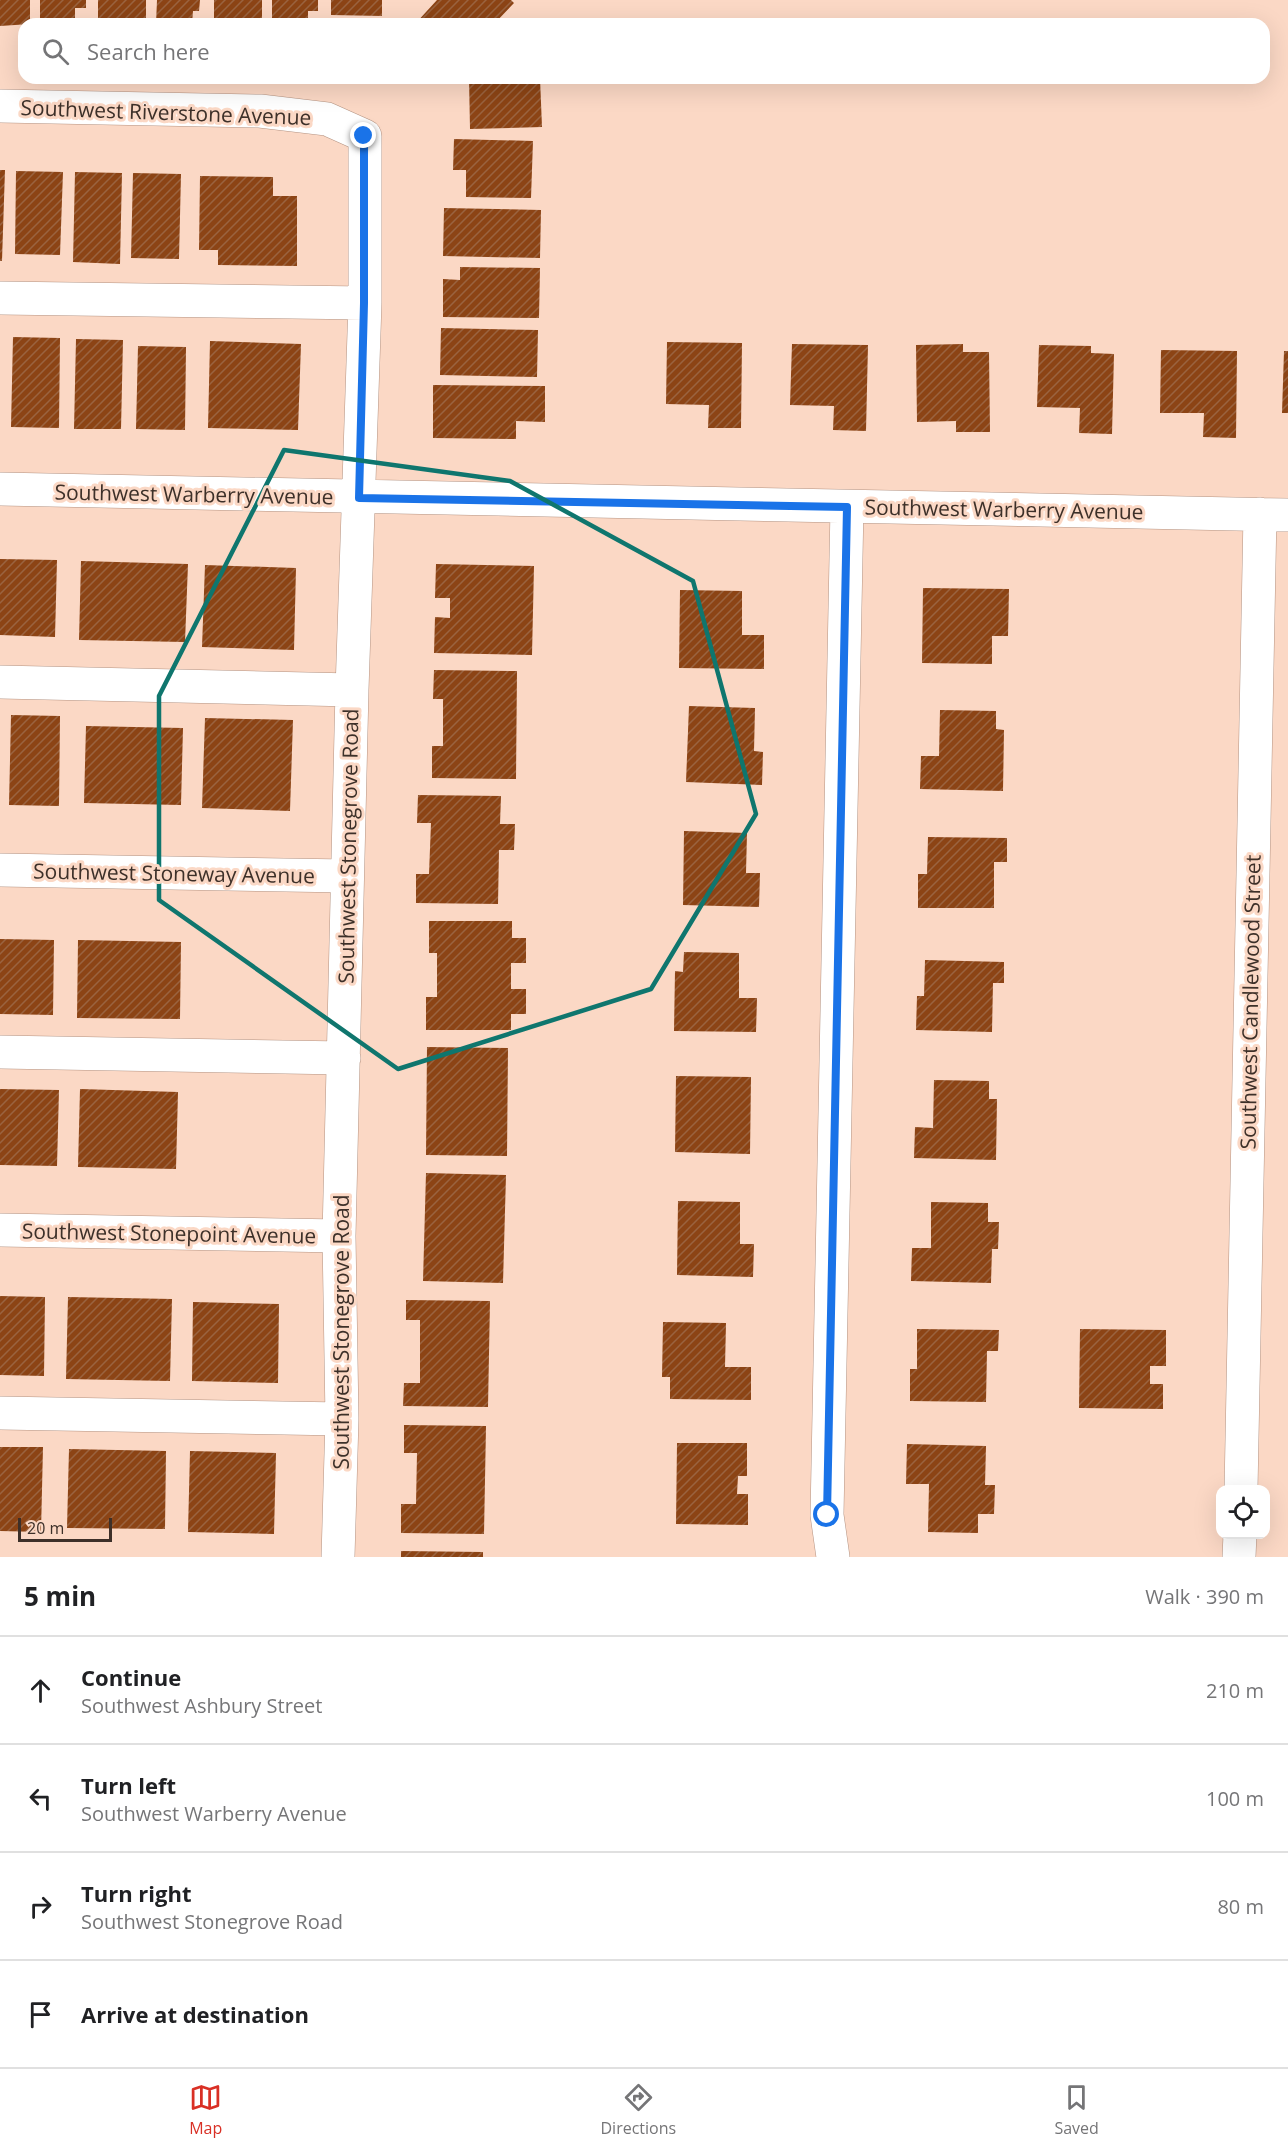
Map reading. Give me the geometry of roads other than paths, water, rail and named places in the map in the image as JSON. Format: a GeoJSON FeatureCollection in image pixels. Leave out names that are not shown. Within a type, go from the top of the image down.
{"type":"FeatureCollection","features":[{"type":"Feature","properties":{"kind":"street","name":"Southwest Riverstone Avenue"},"geometry":{"type":"LineString","coordinates":[[0,106],[260,111],[327,118],[364,136]]}},
{"type":"Feature","properties":{"kind":"street","name":"Southwest Stonegrove Road"},"geometry":{"type":"LineString","coordinates":[[338,1557],[342,1419],[339,1236],[364,303],[364,136]]}},
{"type":"Feature","properties":{"kind":"street"},"geometry":{"type":"LineString","coordinates":[[0,298],[364,303]]}},
{"type":"Feature","properties":{"kind":"street","name":"Southwest Warberry Avenue"},"geometry":{"type":"LineString","coordinates":[[0,489],[1274,515]]}},
{"type":"Feature","properties":{"kind":"street"},"geometry":{"type":"LineString","coordinates":[[833,1557],[827,1504],[847,507]]}},
{"type":"Feature","properties":{"kind":"street","name":"Southwest Candlewood Street"},"geometry":{"type":"LineString","coordinates":[[1241,1485],[1274,515]]}},
{"type":"Feature","properties":{"kind":"street"},"geometry":{"type":"LineString","coordinates":[[0,682],[352,690]]}},
{"type":"Feature","properties":{"kind":"street","name":"Southwest Stoneway Avenue"},"geometry":{"type":"LineString","coordinates":[[0,870],[348,876]]}},
{"type":"Feature","properties":{"kind":"street"},"geometry":{"type":"LineString","coordinates":[[0,1052],[344,1058]]}},
{"type":"Feature","properties":{"kind":"street","name":"Southwest Stonepoint Avenue"},"geometry":{"type":"LineString","coordinates":[[0,1230],[339,1236]]}},
{"type":"Feature","properties":{"kind":"street"},"geometry":{"type":"LineString","coordinates":[[0,1413],[342,1419]]}},
{"type":"Feature","properties":{"kind":"street"},"geometry":{"type":"LineString","coordinates":[[1239,1557],[1240,1539]]}}]}
